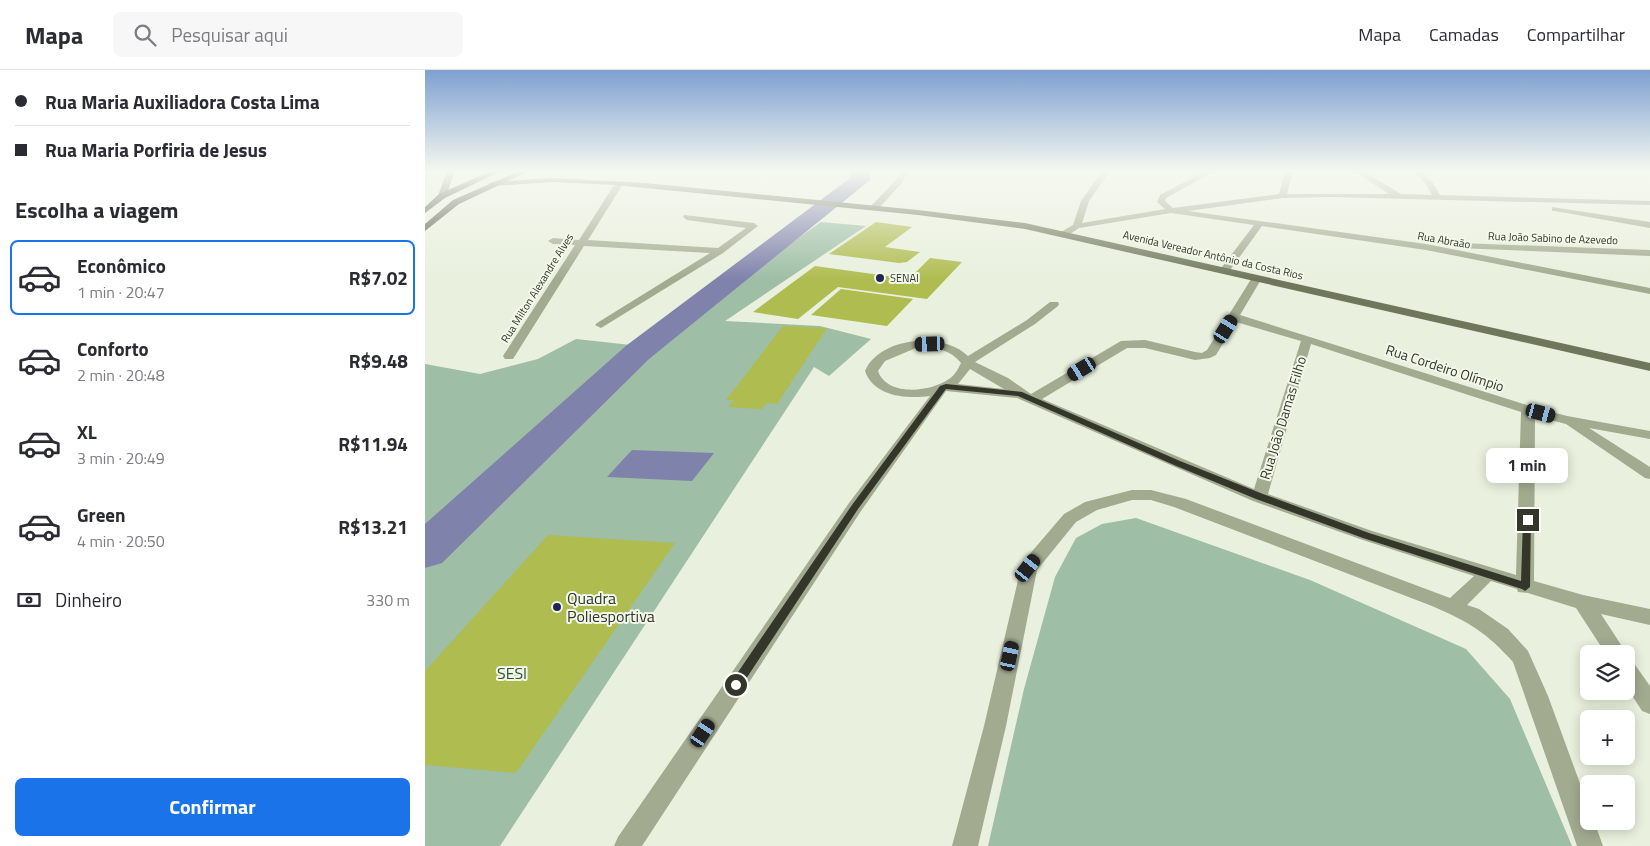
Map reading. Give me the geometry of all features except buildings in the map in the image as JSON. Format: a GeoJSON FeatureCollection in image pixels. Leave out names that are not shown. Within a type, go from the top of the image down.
{"type":"FeatureCollection","features":[{"type":"Feature","properties":{"kind":"highway"},"geometry":{"type":"LineString","coordinates":[[425,228],[450,207]]}},
{"type":"Feature","properties":{"kind":"main road","name":"Avenida Vereador Antônio da Costa Rios"},"geometry":{"type":"LineString","coordinates":[[868,207],[953,215],[1064,234],[1650,367]]}},
{"type":"Feature","properties":{"kind":"street","name":"Rua Milton Alexandre Alves"},"geometry":{"type":"LineString","coordinates":[[509,356],[604,207]]}},
{"type":"Feature","properties":{"kind":"street"},"geometry":{"type":"LineString","coordinates":[[1077,226],[1083,207]]}},
{"type":"Feature","properties":{"kind":"street"},"geometry":{"type":"LineString","coordinates":[[1167,207],[1172,211]]}},
{"type":"Feature","properties":{"kind":"street"},"geometry":{"type":"LineString","coordinates":[[1064,234],[1077,226],[1195,207]]}},
{"type":"Feature","properties":{"kind":"street"},"geometry":{"type":"LineString","coordinates":[[1538,207],[1650,225]]}},
{"type":"Feature","properties":{"kind":"street","name":"Rua Abraão"},"geometry":{"type":"LineString","coordinates":[[1172,211],[1426,247],[1650,291]]}},
{"type":"Feature","properties":{"kind":"street"},"geometry":{"type":"LineString","coordinates":[[601,325],[721,251],[751,230],[754,225],[687,217]]}},
{"type":"Feature","properties":{"kind":"street"},"geometry":{"type":"LineString","coordinates":[[1224,270],[1260,223]]}},
{"type":"Feature","properties":{"kind":"street"},"geometry":{"type":"LineString","coordinates":[[553,241],[721,251]]}},
{"type":"Feature","properties":{"kind":"street","name":"Rua João Sabino de Azevedo"},"geometry":{"type":"LineString","coordinates":[[1426,247],[1458,246],[1650,253]]}},
{"type":"Feature","properties":{"kind":"street"},"geometry":{"type":"LineString","coordinates":[[1257,278],[1209,355],[1203,357],[1145,344],[1125,344],[1026,396],[944,387],[911,393],[897,391],[884,387],[876,381],[873,373],[874,365],[889,352],[902,347],[923,344],[943,345],[955,349],[963,355],[967,362],[1003,381],[1026,396],[1177,463],[1259,496],[1366,535],[1525,587],[1583,603],[1650,617]]}},
{"type":"Feature","properties":{"kind":"street"},"geometry":{"type":"LineString","coordinates":[[627,846],[855,507],[944,387],[957,380],[965,372],[967,362],[1031,322],[1055,304]]}},
{"type":"Feature","properties":{"kind":"street","name":"Rua Cordeiro Olímpio"},"geometry":{"type":"LineString","coordinates":[[1233,317],[1528,410],[1567,420],[1650,435]]}},
{"type":"Feature","properties":{"kind":"street","name":"Rua João Damas Filho"},"geometry":{"type":"LineString","coordinates":[[1259,496],[1307,339]]}},
{"type":"Feature","properties":{"kind":"street"},"geometry":{"type":"LineString","coordinates":[[1525,587],[1528,410]]}},
{"type":"Feature","properties":{"kind":"street"},"geometry":{"type":"LineString","coordinates":[[1567,420],[1650,474]]}},
{"type":"Feature","properties":{"kind":"street"},"geometry":{"type":"LineString","coordinates":[[965,846],[995,726],[1028,568],[1070,518],[1091,506],[1132,495],[1151,495],[1244,527],[1453,607],[1471,615],[1501,635],[1521,656],[1590,846]]}},
{"type":"Feature","properties":{"kind":"street"},"geometry":{"type":"LineString","coordinates":[[1453,607],[1487,574]]}},
{"type":"Feature","properties":{"kind":"street"},"geometry":{"type":"LineString","coordinates":[[1583,603],[1611,645]]}},
{"type":"Feature","properties":{"kind":"street"},"geometry":{"type":"LineString","coordinates":[[1635,682],[1650,704]]}},
{"type":"Feature","properties":{"kind":"green space","name":"SESI"},"geometry":{"type":"Polygon","coordinates":[[[821,222],[866,226],[725,321],[820,326],[871,339],[829,376],[814,367],[500,846],[425,846],[425,568],[638,363],[736,282],[821,222]]]}},
{"type":"Feature","properties":{"kind":"green space"},"geometry":{"type":"Polygon","coordinates":[[[576,339],[631,345],[425,529],[425,364],[480,374],[538,359],[576,339]]]}},
{"type":"Feature","properties":{"kind":"green space"},"geometry":{"type":"Polygon","coordinates":[[[1136,518],[1310,580],[1466,649],[1510,699],[1572,846],[988,846],[1024,689],[1055,577],[1076,538],[1102,524],[1136,518]]]}},
{"type":"Feature","properties":{"kind":"water"},"geometry":{"type":"Polygon","coordinates":[[[632,450],[714,453],[692,481],[607,477],[632,450]]]}},
{"type":"Feature","properties":{"kind":"waterway"},"geometry":{"type":"LineString","coordinates":[[425,551],[638,352],[825,207]]}},
{"type":"Feature","properties":{"kind":"place","name":"SENAI"},"geometry":{"type":"Point","coordinates":[880,278]}},
{"type":"Feature","properties":{"kind":"place","name":"Quadra Poliesportiva"},"geometry":{"type":"Point","coordinates":[557,607]}},
{"type":"Feature","properties":{"kind":"route"},"geometry":{"type":"LineString","coordinates":[[736,685],[855,507],[942,388],[946,386],[1019,394],[1177,463],[1259,496],[1366,535],[1525,587],[1528,520]]}}]}
